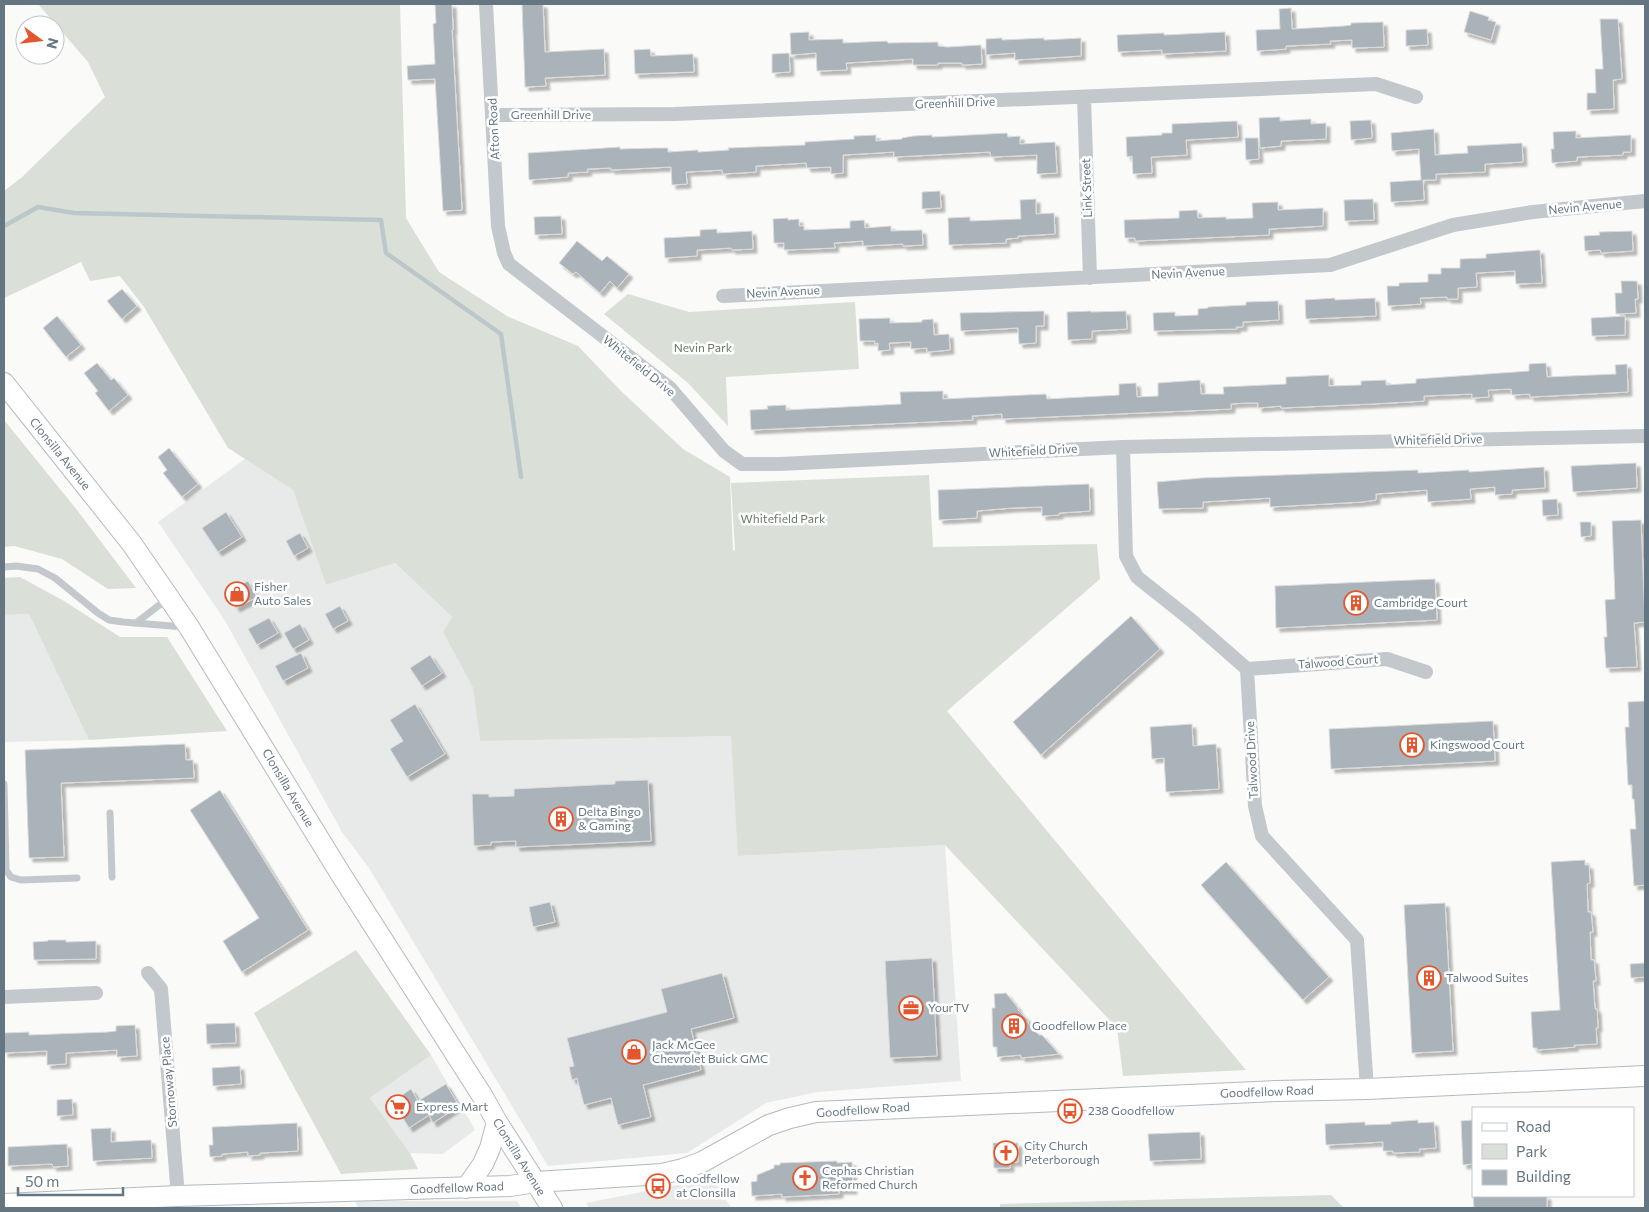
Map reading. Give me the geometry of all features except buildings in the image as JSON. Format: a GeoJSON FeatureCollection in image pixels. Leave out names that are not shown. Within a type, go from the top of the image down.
{"type":"FeatureCollection","features":[{"type":"Feature","properties":{"kind":"street","name":"Afton Road"},"geometry":{"type":"LineString","coordinates":[[486,4],[498,226],[504,253]]}},
{"type":"Feature","properties":{"kind":"street","name":"Greenhill Drive"},"geometry":{"type":"LineString","coordinates":[[493,115],[674,114],[1376,84],[1416,97]]}},
{"type":"Feature","properties":{"kind":"street","name":"Link Street"},"geometry":{"type":"LineString","coordinates":[[1084,97],[1090,278]]}},
{"type":"Feature","properties":{"kind":"street","name":"Nevin Avenue"},"geometry":{"type":"LineString","coordinates":[[723,296],[1330,265],[1453,225],[1533,212],[1645,202]]}},
{"type":"Feature","properties":{"kind":"street","name":"Whitefield Drive"},"geometry":{"type":"LineString","coordinates":[[504,253],[509,264],[670,388],[724,451],[742,464],[780,464],[1123,447],[1645,436]]}},
{"type":"Feature","properties":{"kind":"street","name":"Clonsilla Avenue"},"geometry":{"type":"LineString","coordinates":[[6,387],[132,544],[190,627],[340,873],[552,1208]]}},
{"type":"Feature","properties":{"kind":"street"},"geometry":{"type":"LineString","coordinates":[[1123,447],[1126,556],[1137,577],[1192,620],[1247,669]]}},
{"type":"Feature","properties":{"kind":"street","name":"Talwood Court"},"geometry":{"type":"LineString","coordinates":[[1247,669],[1387,658],[1426,672]]}},
{"type":"Feature","properties":{"kind":"street","name":"Talwood Drive"},"geometry":{"type":"LineString","coordinates":[[1247,669],[1255,806],[1262,836],[1357,940],[1367,1089]]}},
{"type":"Feature","properties":{"kind":"street","name":"Stornoway Place"},"geometry":{"type":"LineString","coordinates":[[148,973],[161,989],[178,1196]]}},
{"type":"Feature","properties":{"kind":"street"},"geometry":{"type":"LineString","coordinates":[[4,997],[96,993]]}},
{"type":"Feature","properties":{"kind":"street","name":"Goodfellow Road"},"geometry":{"type":"LineString","coordinates":[[4,1204],[105,1204],[178,1196],[510,1186],[536,1182],[662,1174],[702,1162],[769,1125],[816,1112],[1645,1076]]}},
{"type":"Feature","properties":{"kind":"street"},"geometry":{"type":"LineString","coordinates":[[466,1188],[483,1164],[490,1148],[497,1122]]}},
{"type":"Feature","properties":{"kind":"lane"},"geometry":{"type":"LineString","coordinates":[[4,567],[16,566],[38,569],[55,578],[109,620],[190,627]]}},
{"type":"Feature","properties":{"kind":"lane"},"geometry":{"type":"LineString","coordinates":[[136,623],[158,606],[171,599]]}},
{"type":"Feature","properties":{"kind":"lane"},"geometry":{"type":"LineString","coordinates":[[4,784],[6,870],[11,877],[21,880],[77,878]]}},
{"type":"Feature","properties":{"kind":"lane"},"geometry":{"type":"LineString","coordinates":[[110,814],[112,877]]}},
{"type":"Feature","properties":{"kind":"shaded area"},"geometry":{"type":"Polygon","coordinates":[[[245,459],[293,490],[326,585],[395,563],[452,617],[443,632],[473,688],[480,741],[731,736],[739,856],[945,845],[961,1081],[817,1092],[766,1103],[687,1153],[548,1166],[369,868],[342,832],[224,619],[158,522],[245,459]]]}},
{"type":"Feature","properties":{"kind":"shaded area"},"geometry":{"type":"Polygon","coordinates":[[[29,614],[89,740],[4,742],[4,615],[29,614]]]}},
{"type":"Feature","properties":{"kind":"shaded area"},"geometry":{"type":"Polygon","coordinates":[[[431,1055],[475,1130],[443,1154],[410,1153],[370,1098],[431,1055]]]}},
{"type":"Feature","properties":{"kind":"shaded area"},"geometry":{"type":"Polygon","coordinates":[[[713,1178],[731,1208],[589,1208],[586,1203],[713,1178]]]}},
{"type":"Feature","properties":{"kind":"shaded area"},"geometry":{"type":"Polygon","coordinates":[[[355,1201],[517,1201],[521,1208],[358,1208],[355,1201]]]}},
{"type":"Feature","properties":{"kind":"green space","name":"Whitefield Park"},"geometry":{"type":"Polygon","coordinates":[[[38,4],[400,4],[406,218],[439,272],[507,316],[578,346],[621,391],[683,449],[730,477],[733,551],[735,550],[731,483],[929,475],[933,547],[1097,544],[1100,579],[947,711],[1246,1070],[1123,1076],[1117,1028],[945,845],[738,856],[731,736],[480,741],[473,688],[443,632],[452,617],[395,563],[326,585],[293,490],[228,448],[144,307],[120,276],[90,281],[81,262],[4,298],[4,191],[21,178],[105,97],[88,62],[65,35],[65,15],[47,15],[38,4]]]}},
{"type":"Feature","properties":{"kind":"green space","name":"Nevin Park"},"geometry":{"type":"Polygon","coordinates":[[[628,294],[689,312],[855,302],[859,369],[726,377],[728,426],[688,383],[604,314],[628,294]]]}},
{"type":"Feature","properties":{"kind":"green space"},"geometry":{"type":"Polygon","coordinates":[[[4,420],[77,510],[136,588],[108,589],[62,559],[14,546],[4,547],[4,420]]]}},
{"type":"Feature","properties":{"kind":"green space"},"geometry":{"type":"Polygon","coordinates":[[[20,577],[64,601],[120,637],[167,637],[227,731],[89,740],[29,614],[4,615],[4,578],[20,577]]]}},
{"type":"Feature","properties":{"kind":"green space"},"geometry":{"type":"Polygon","coordinates":[[[356,950],[431,1055],[370,1098],[410,1153],[418,1169],[341,1174],[254,1013],[356,950]]]}},
{"type":"Feature","properties":{"kind":"green space"},"geometry":{"type":"Polygon","coordinates":[[[1331,1195],[1344,1208],[1000,1208],[1000,1204],[1331,1195]]]}},
{"type":"Feature","properties":{"kind":"waterway"},"geometry":{"type":"LineString","coordinates":[[4,226],[38,207],[74,213],[381,220],[386,253],[501,334],[521,477]]}},
{"type":"Feature","properties":{"kind":"place","name":"Fisher Auto Sales"},"geometry":{"type":"Point","coordinates":[237,594]}},
{"type":"Feature","properties":{"kind":"place","name":"Cambridge Court"},"geometry":{"type":"Point","coordinates":[1356,603]}},
{"type":"Feature","properties":{"kind":"place","name":"Kingswood Court"},"geometry":{"type":"Point","coordinates":[1412,745]}},
{"type":"Feature","properties":{"kind":"place","name":"Delta Bingo & Gaming"},"geometry":{"type":"Point","coordinates":[561,819]}},
{"type":"Feature","properties":{"kind":"place","name":"Talwood Suites"},"geometry":{"type":"Point","coordinates":[1429,978]}},
{"type":"Feature","properties":{"kind":"place","name":"YourTV"},"geometry":{"type":"Point","coordinates":[911,1008]}},
{"type":"Feature","properties":{"kind":"place","name":"Goodfellow Place"},"geometry":{"type":"Point","coordinates":[1014,1026]}},
{"type":"Feature","properties":{"kind":"place","name":"Jack McGee Chevrolet Buick GMC"},"geometry":{"type":"Point","coordinates":[634,1052]}},
{"type":"Feature","properties":{"kind":"place","name":"Express Mart"},"geometry":{"type":"Point","coordinates":[398,1107]}},
{"type":"Feature","properties":{"kind":"place","name":"238 Goodfellow"},"geometry":{"type":"Point","coordinates":[1070,1111]}},
{"type":"Feature","properties":{"kind":"place","name":"City Church Peterborough"},"geometry":{"type":"Point","coordinates":[1006,1153]}},
{"type":"Feature","properties":{"kind":"place","name":"Cephas Christian Reformed Church"},"geometry":{"type":"Point","coordinates":[805,1178]}},
{"type":"Feature","properties":{"kind":"place","name":"Goodfellow at Clonsilla"},"geometry":{"type":"Point","coordinates":[658,1186]}}]}
